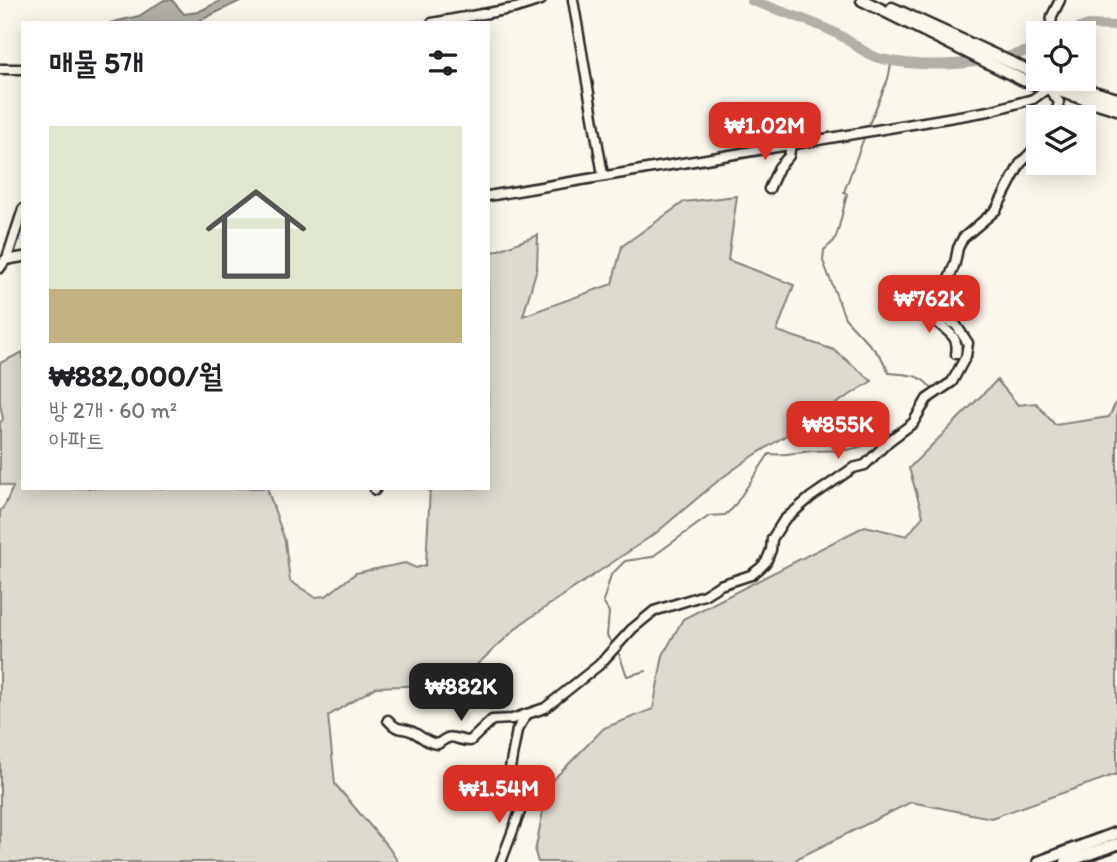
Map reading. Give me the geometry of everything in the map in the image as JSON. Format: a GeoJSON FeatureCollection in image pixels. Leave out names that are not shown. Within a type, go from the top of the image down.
{"type":"FeatureCollection","features":[{"type":"Feature","properties":{"kind":"highway"},"geometry":{"type":"LineString","coordinates":[[1039,862],[1117,833]]}},
{"type":"Feature","properties":{"kind":"highway"},"geometry":{"type":"LineString","coordinates":[[1066,862],[1117,844]]}},
{"type":"Feature","properties":{"kind":"main road"},"geometry":{"type":"LineString","coordinates":[[862,0],[1026,72]]}},
{"type":"Feature","properties":{"kind":"main road"},"geometry":{"type":"LineString","coordinates":[[876,0],[951,41]]}},
{"type":"Feature","properties":{"kind":"main road"},"geometry":{"type":"LineString","coordinates":[[1072,91],[1117,109]]}},
{"type":"Feature","properties":{"kind":"main road"},"geometry":{"type":"LineString","coordinates":[[1085,91],[1117,99]]}},
{"type":"Feature","properties":{"kind":"street"},"geometry":{"type":"LineString","coordinates":[[443,21],[516,8],[541,0]]}},
{"type":"Feature","properties":{"kind":"street"},"geometry":{"type":"LineString","coordinates":[[573,0],[603,175]]}},
{"type":"Feature","properties":{"kind":"street"},"geometry":{"type":"LineString","coordinates":[[1052,21],[1060,0]]}},
{"type":"Feature","properties":{"kind":"street"},"geometry":{"type":"LineString","coordinates":[[0,69],[21,69]]}},
{"type":"Feature","properties":{"kind":"street"},"geometry":{"type":"LineString","coordinates":[[490,196],[989,111],[1033,99],[1041,91]]}},
{"type":"Feature","properties":{"kind":"street"},"geometry":{"type":"LineString","coordinates":[[769,189],[779,167],[789,156],[791,144]]}},
{"type":"Feature","properties":{"kind":"street"},"geometry":{"type":"LineString","coordinates":[[956,354],[956,338],[933,320],[928,301],[949,279],[963,238],[996,210],[1026,158]]}},
{"type":"Feature","properties":{"kind":"street"},"geometry":{"type":"LineString","coordinates":[[0,268],[21,214]]}},
{"type":"Feature","properties":{"kind":"street"},"geometry":{"type":"LineString","coordinates":[[3,259],[21,257]]}},
{"type":"Feature","properties":{"kind":"street"},"geometry":{"type":"LineString","coordinates":[[388,720],[401,730],[412,731],[420,739],[438,744],[446,737],[470,741],[492,720],[512,719],[545,708],[615,650],[643,618],[654,611],[704,594],[720,585],[751,575],[759,569],[766,562],[772,539],[784,520],[852,468],[864,465],[913,423],[927,399],[952,382],[967,356],[968,343],[956,325],[930,311]]}},
{"type":"Feature","properties":{"kind":"street"},"geometry":{"type":"LineString","coordinates":[[501,862],[523,808],[523,793],[509,774],[517,730],[527,714]]}},
{"type":"Feature","properties":{"kind":"shaded area"},"geometry":{"type":"Polygon","coordinates":[[[164,0],[172,0],[184,14],[198,12],[222,0],[242,0],[199,21],[118,21],[139,16],[164,0]]]}},
{"type":"Feature","properties":{"kind":"shaded area"},"geometry":{"type":"Polygon","coordinates":[[[737,196],[728,260],[794,285],[777,331],[834,350],[872,381],[747,460],[656,533],[521,624],[456,684],[376,687],[328,716],[335,784],[398,862],[0,862],[0,511],[13,487],[0,484],[0,423],[3,419],[0,404],[0,363],[21,353],[21,490],[268,490],[285,541],[290,581],[315,597],[326,596],[356,573],[405,563],[416,568],[426,565],[430,490],[490,490],[490,253],[538,235],[537,268],[523,316],[612,284],[622,246],[684,202],[737,196]]]}},
{"type":"Feature","properties":{"kind":"shaded area"},"geometry":{"type":"Polygon","coordinates":[[[997,380],[1018,405],[1036,403],[1055,425],[1109,417],[1117,400],[1117,774],[991,818],[911,802],[794,862],[538,862],[535,852],[548,785],[604,728],[653,709],[663,655],[683,619],[865,526],[907,536],[923,516],[909,468],[997,380]]]}},
{"type":"Feature","properties":{"kind":"waterway"},"geometry":{"type":"LineString","coordinates":[[751,0],[830,30],[873,56],[897,62],[959,64],[1001,58],[1026,51]]}},
{"type":"Feature","properties":{"kind":"waterway"},"geometry":{"type":"LineString","coordinates":[[1096,25],[1117,26]]}},
{"type":"Feature","properties":{"kind":"waterway"},"geometry":{"type":"LineString","coordinates":[[867,129],[888,79],[892,60]]}},
{"type":"Feature","properties":{"kind":"waterway"},"geometry":{"type":"LineString","coordinates":[[865,135],[844,192],[847,194],[838,231],[834,241],[824,250],[823,261],[845,318],[881,357],[889,373],[919,378],[933,390]]}},
{"type":"Feature","properties":{"kind":"waterway"},"geometry":{"type":"LineString","coordinates":[[896,442],[917,425],[935,399]]}},
{"type":"Feature","properties":{"kind":"waterway"},"geometry":{"type":"LineString","coordinates":[[614,646],[607,636],[609,612],[603,602],[611,575],[625,561],[652,557],[709,516],[725,515],[733,508],[769,454],[851,449],[884,438]]}},
{"type":"Feature","properties":{"kind":"waterway"},"geometry":{"type":"LineString","coordinates":[[619,654],[627,676],[646,671]]}}]}
